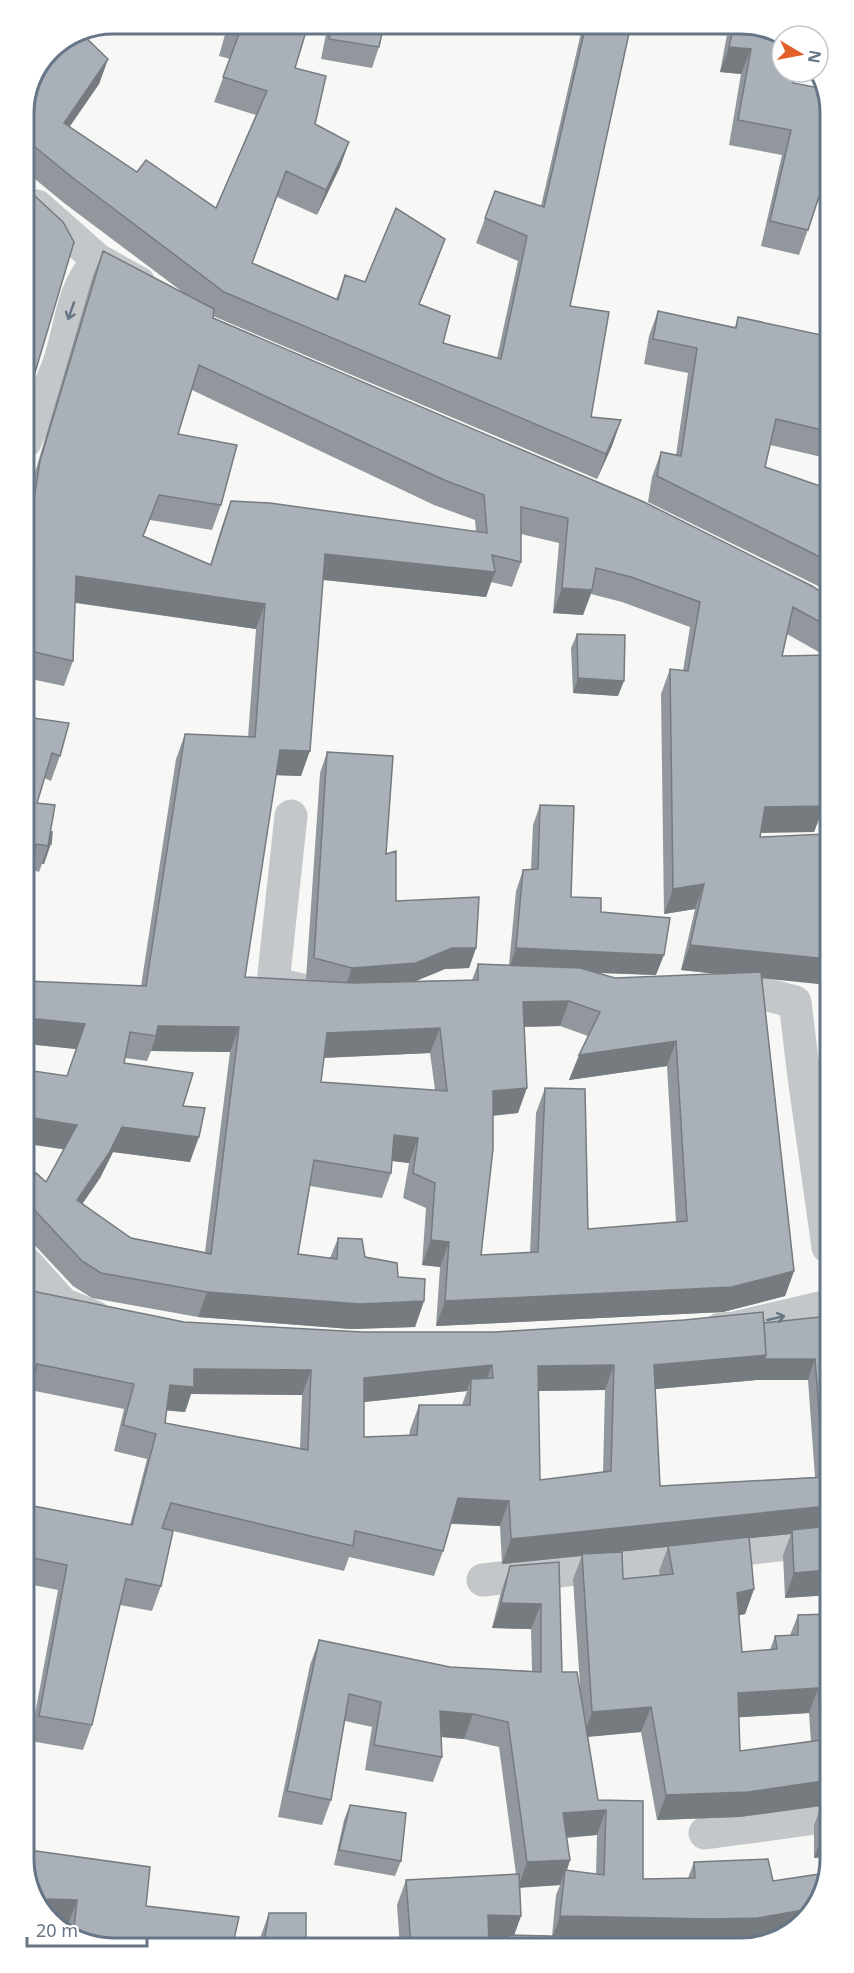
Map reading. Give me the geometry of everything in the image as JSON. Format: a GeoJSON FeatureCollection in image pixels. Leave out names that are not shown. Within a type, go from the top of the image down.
{"type":"FeatureCollection","features":[{"type":"Feature","properties":{"kind":"street"},"geometry":{"type":"LineString","coordinates":[[35,205],[98,260],[160,295]]}},
{"type":"Feature","properties":{"kind":"street"},"geometry":{"type":"LineString","coordinates":[[35,419],[58,364],[69,316],[83,279],[98,260]]}},
{"type":"Feature","properties":{"kind":"street"},"geometry":{"type":"LineString","coordinates":[[291,816],[273,983],[298,991],[345,996]]}},
{"type":"Feature","properties":{"kind":"street"},"geometry":{"type":"LineString","coordinates":[[682,990],[753,991],[795,1002],[816,1077],[820,1134]]}},
{"type":"Feature","properties":{"kind":"street"},"geometry":{"type":"LineString","coordinates":[[34,1272],[63,1304],[97,1317],[130,1322]]}},
{"type":"Feature","properties":{"kind":"street"},"geometry":{"type":"LineString","coordinates":[[689,1330],[734,1328],[820,1308]]}},
{"type":"Feature","properties":{"kind":"street"},"geometry":{"type":"LineString","coordinates":[[483,1580],[820,1540]]}},
{"type":"Feature","properties":{"kind":"street"},"geometry":{"type":"LineString","coordinates":[[705,1833],[820,1817]]}},
{"type":"Feature","properties":{"kind":"building"},"geometry":{"type":"Polygon","coordinates":[[[239,35],[305,35],[295,68],[326,76],[315,124],[349,142],[326,190],[286,171],[252,263],[338,300],[345,275],[365,282],[396,208],[445,239],[419,304],[450,316],[443,343],[501,359],[527,236],[485,218],[495,191],[544,207],[583,35],[629,35],[570,306],[609,312],[591,417],[621,420],[606,454],[224,292],[35,147],[35,108],[37,93],[43,78],[61,54],[87,39],[108,59],[64,123],[137,172],[146,160],[216,208],[267,91],[223,77],[239,35]]]}},
{"type":"Feature","properties":{"kind":"building"},"geometry":{"type":"Polygon","coordinates":[[[330,35],[382,35],[379,47],[329,39],[330,35]]]}},
{"type":"Feature","properties":{"kind":"building"},"geometry":{"type":"Polygon","coordinates":[[[732,35],[756,36],[770,40],[770,84],[798,84],[815,88],[820,113],[820,193],[808,230],[770,221],[791,130],[738,120],[751,49],[729,47],[732,35]]]}},
{"type":"Feature","properties":{"kind":"building"},"geometry":{"type":"Polygon","coordinates":[[[35,196],[63,222],[74,242],[35,373],[35,196]]]}},
{"type":"Feature","properties":{"kind":"building"},"geometry":{"type":"Polygon","coordinates":[[[103,251],[214,309],[213,318],[644,502],[820,591],[820,622],[793,607],[782,656],[820,655],[820,806],[765,807],[760,837],[820,834],[820,958],[690,945],[704,884],[673,889],[670,669],[688,671],[700,602],[631,577],[596,568],[592,590],[562,588],[568,518],[521,507],[521,562],[492,555],[495,572],[325,554],[310,751],[280,750],[245,977],[353,983],[478,980],[478,964],[580,968],[615,978],[761,972],[794,1271],[732,1287],[445,1301],[449,1242],[431,1240],[435,1183],[413,1173],[418,1138],[394,1135],[391,1173],[314,1160],[298,1254],[337,1259],[338,1238],[362,1239],[365,1257],[397,1263],[398,1277],[425,1279],[424,1301],[360,1304],[207,1292],[101,1273],[82,1261],[34,1210],[34,1176],[36,1173],[46,1182],[77,1125],[34,1118],[34,1071],[67,1076],[85,1024],[34,1019],[35,981],[146,986],[185,734],[255,737],[265,604],[76,576],[73,661],[35,652],[35,494],[40,461],[103,251]],[[199,365],[178,434],[237,445],[221,505],[159,495],[143,536],[211,565],[231,501],[270,503],[487,533],[484,495],[444,480],[199,365]],[[569,1001],[523,1002],[527,1088],[493,1091],[493,1149],[481,1255],[538,1252],[545,1088],[585,1089],[588,1229],[687,1221],[676,1041],[579,1055],[600,1012],[569,1001]],[[158,1026],[156,1036],[130,1032],[124,1063],[193,1073],[183,1106],[205,1108],[199,1137],[122,1127],[109,1153],[77,1200],[131,1238],[211,1254],[239,1027],[158,1026]],[[440,1028],[327,1033],[321,1082],[447,1091],[440,1028]]]}},
{"type":"Feature","properties":{"kind":"building"},"geometry":{"type":"Polygon","coordinates":[[[658,311],[736,328],[738,317],[820,335],[820,430],[776,419],[765,467],[820,486],[820,557],[657,476],[661,452],[681,456],[697,348],[653,339],[658,311]]]}},
{"type":"Feature","properties":{"kind":"building"},"geometry":{"type":"Polygon","coordinates":[[[577,634],[625,635],[624,681],[578,678],[577,634]]]}},
{"type":"Feature","properties":{"kind":"building"},"geometry":{"type":"Polygon","coordinates":[[[35,718],[69,723],[60,756],[52,753],[37,803],[55,805],[48,846],[36,844],[35,854],[35,718]]]}},
{"type":"Feature","properties":{"kind":"building"},"geometry":{"type":"Polygon","coordinates":[[[327,752],[393,756],[386,854],[396,851],[396,901],[479,897],[476,948],[452,948],[416,963],[352,968],[314,958],[327,752]]]}},
{"type":"Feature","properties":{"kind":"building"},"geometry":{"type":"Polygon","coordinates":[[[540,805],[574,806],[571,897],[601,898],[601,912],[670,918],[664,955],[516,948],[523,870],[538,869],[540,805]]]}},
{"type":"Feature","properties":{"kind":"building"},"geometry":{"type":"Polygon","coordinates":[[[34,1291],[184,1322],[362,1332],[495,1332],[684,1320],[763,1312],[766,1355],[654,1365],[660,1486],[820,1477],[820,1507],[511,1539],[509,1501],[458,1498],[443,1551],[355,1531],[353,1546],[171,1503],[162,1528],[173,1531],[161,1586],[126,1579],[92,1725],[39,1716],[67,1565],[34,1558],[34,1506],[132,1525],[156,1434],[123,1425],[134,1384],[37,1364],[34,1375],[34,1291]],[[492,1365],[364,1378],[364,1437],[417,1435],[419,1405],[470,1405],[471,1379],[493,1378],[492,1365]],[[614,1365],[538,1366],[540,1480],[611,1471],[614,1365]],[[194,1369],[194,1387],[170,1385],[165,1423],[308,1450],[311,1370],[194,1369]]]}},
{"type":"Feature","properties":{"kind":"building"},"geometry":{"type":"Polygon","coordinates":[[[820,1317],[820,1425],[815,1359],[764,1359],[766,1355],[764,1323],[820,1317]]]}},
{"type":"Feature","properties":{"kind":"building"},"geometry":{"type":"Polygon","coordinates":[[[820,1527],[820,1571],[794,1573],[792,1530],[820,1527]]]}},
{"type":"Feature","properties":{"kind":"building"},"geometry":{"type":"Polygon","coordinates":[[[749,1537],[754,1589],[737,1593],[742,1652],[777,1649],[775,1636],[798,1635],[798,1615],[820,1614],[820,1723],[818,1688],[738,1693],[740,1751],[820,1740],[820,1781],[748,1792],[666,1795],[651,1707],[592,1712],[582,1554],[622,1552],[623,1579],[673,1574],[668,1546],[749,1537]]]}},
{"type":"Feature","properties":{"kind":"building"},"geometry":{"type":"Polygon","coordinates":[[[559,1562],[562,1672],[577,1672],[598,1800],[643,1801],[643,1879],[695,1878],[694,1862],[768,1859],[773,1881],[818,1874],[811,1895],[801,1910],[758,1918],[560,1916],[565,1870],[604,1875],[606,1810],[563,1813],[570,1860],[527,1862],[508,1722],[473,1714],[440,1711],[442,1757],[374,1745],[381,1702],[349,1694],[331,1800],[287,1791],[319,1640],[450,1667],[541,1672],[541,1604],[501,1603],[510,1566],[559,1562]]]}},
{"type":"Feature","properties":{"kind":"building"},"geometry":{"type":"Polygon","coordinates":[[[350,1805],[406,1813],[401,1861],[339,1850],[350,1805]]]}},
{"type":"Feature","properties":{"kind":"building"},"geometry":{"type":"Polygon","coordinates":[[[34,1851],[150,1867],[146,1906],[239,1917],[234,1938],[108,1938],[98,1937],[74,1928],[77,1900],[48,1899],[48,1903],[36,1875],[34,1851]]]}},
{"type":"Feature","properties":{"kind":"building"},"geometry":{"type":"Polygon","coordinates":[[[519,1874],[521,1916],[488,1915],[489,1938],[410,1938],[406,1880],[519,1874]]]}},
{"type":"Feature","properties":{"kind":"building"},"geometry":{"type":"Polygon","coordinates":[[[269,1913],[306,1913],[306,1938],[265,1938],[269,1913]]]}},
{"type":"Feature","properties":{"kind":"building"},"geometry":{"type":"Polygon","coordinates":[[[509,1935],[630,1938],[509,1938],[509,1935]]]}}]}
